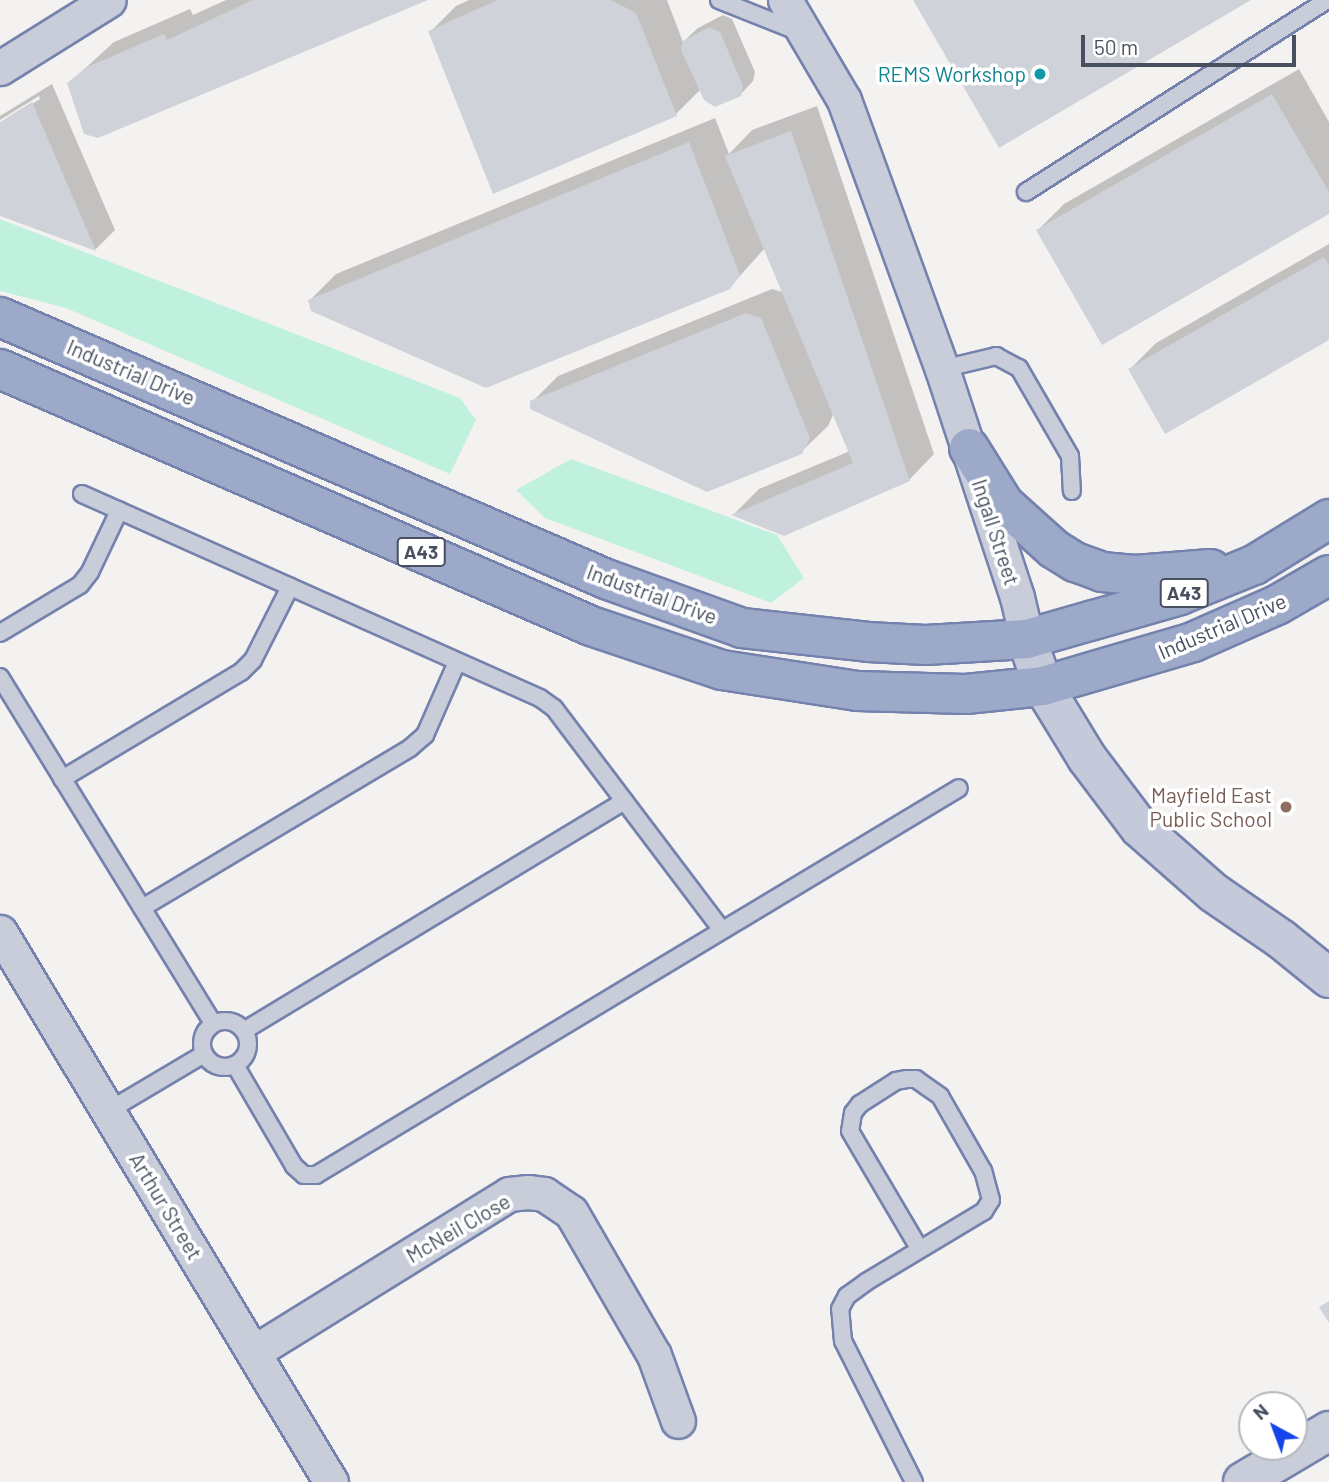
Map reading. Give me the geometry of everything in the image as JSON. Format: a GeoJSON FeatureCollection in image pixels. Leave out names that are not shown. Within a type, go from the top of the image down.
{"type":"FeatureCollection","features":[{"type":"Feature","properties":{"kind":"highway","name":"Industrial Drive"},"geometry":{"type":"LineString","coordinates":[[0,317],[606,579],[742,628],[867,642],[926,645],[1027,639],[1167,599],[1254,565],[1329,519]]}},
{"type":"Feature","properties":{"kind":"highway","name":"Industrial Drive"},"geometry":{"type":"LineString","coordinates":[[0,369],[591,626],[722,670],[857,691],[966,694],[1043,686],[1193,642],[1277,606],[1329,575]]}},
{"type":"Feature","properties":{"kind":"highway"},"geometry":{"type":"LineString","coordinates":[[970,448],[1004,504],[1054,549],[1075,562],[1102,572],[1135,575],[1254,565]]}},
{"type":"Feature","properties":{"kind":"main road","name":"Ingall Street"},"geometry":{"type":"LineString","coordinates":[[1027,639],[1043,686],[1087,758],[1140,828],[1213,893],[1282,939],[1329,978]]}},
{"type":"Feature","properties":{"kind":"street"},"geometry":{"type":"LineString","coordinates":[[0,68],[109,0]]}},
{"type":"Feature","properties":{"kind":"street","name":"Ingall Street"},"geometry":{"type":"LineString","coordinates":[[785,0],[844,100],[970,448],[1017,597],[1027,639]]}},
{"type":"Feature","properties":{"kind":"street","name":"Arthur Street"},"geometry":{"type":"LineString","coordinates":[[0,932],[331,1482]]}},
{"type":"Feature","properties":{"kind":"street","name":"McNeil Close"},"geometry":{"type":"LineString","coordinates":[[254,1352],[509,1194],[544,1194],[570,1212],[654,1355],[678,1421]]}},
{"type":"Feature","properties":{"kind":"street"},"geometry":{"type":"LineString","coordinates":[[1243,1482],[1329,1431]]}},
{"type":"Feature","properties":{"kind":"lane"},"geometry":{"type":"LineString","coordinates":[[719,0],[805,34]]}},
{"type":"Feature","properties":{"kind":"lane"},"geometry":{"type":"LineString","coordinates":[[1027,192],[1327,0]]}},
{"type":"Feature","properties":{"kind":"lane"},"geometry":{"type":"LineString","coordinates":[[942,369],[996,356],[1019,368],[1070,456],[1072,491]]}},
{"type":"Feature","properties":{"kind":"lane"},"geometry":{"type":"LineString","coordinates":[[82,494],[540,698],[554,708],[722,930]]}},
{"type":"Feature","properties":{"kind":"lane"},"geometry":{"type":"LineString","coordinates":[[0,633],[80,585],[90,572],[119,511]]}},
{"type":"Feature","properties":{"kind":"lane"},"geometry":{"type":"LineString","coordinates":[[62,779],[240,672],[253,660],[290,587]]}},
{"type":"Feature","properties":{"kind":"lane"},"geometry":{"type":"LineString","coordinates":[[142,908],[410,748],[425,735],[457,662]]}},
{"type":"Feature","properties":{"kind":"lane"},"geometry":{"type":"LineString","coordinates":[[0,677],[213,1023]]}},
{"type":"Feature","properties":{"kind":"lane"},"geometry":{"type":"LineString","coordinates":[[235,1065],[294,1166],[304,1175],[316,1175],[959,788]]}},
{"type":"Feature","properties":{"kind":"lane"},"geometry":{"type":"LineString","coordinates":[[245,1030],[624,801]]}},
{"type":"Feature","properties":{"kind":"lane"},"geometry":{"type":"LineString","coordinates":[[233,1021],[245,1030],[248,1050],[235,1065],[220,1066],[204,1054],[202,1040],[213,1023],[233,1021]]}},
{"type":"Feature","properties":{"kind":"lane"},"geometry":{"type":"LineString","coordinates":[[108,1111],[204,1054]]}},
{"type":"Feature","properties":{"kind":"lane"},"geometry":{"type":"LineString","coordinates":[[914,1482],[843,1341],[839,1323],[840,1309],[847,1296],[919,1248],[984,1211],[991,1200],[990,1188],[940,1096],[916,1079],[906,1079],[896,1081],[860,1104],[853,1112],[850,1131],[919,1248]]}},
{"type":"Feature","properties":{"kind":"green space"},"geometry":{"type":"Polygon","coordinates":[[[0,219],[460,398],[476,420],[450,474],[66,308],[0,291],[0,219]]]}},
{"type":"Feature","properties":{"kind":"green space"},"geometry":{"type":"Polygon","coordinates":[[[571,459],[777,535],[804,578],[771,603],[545,518],[516,490],[571,459]]]}},
{"type":"Feature","properties":{"kind":"building"},"geometry":{"type":"Polygon","coordinates":[[[253,0],[428,0],[98,138],[84,134],[67,83],[87,67],[164,34],[167,40],[253,0]]]}},
{"type":"Feature","properties":{"kind":"building"},"geometry":{"type":"Polygon","coordinates":[[[498,0],[611,0],[636,13],[677,116],[493,194],[428,31],[498,0]]]}},
{"type":"Feature","properties":{"kind":"building","name":"REMS Workshop"},"geometry":{"type":"Polygon","coordinates":[[[913,0],[1251,0],[999,148],[913,0]]]}},
{"type":"Feature","properties":{"kind":"building"},"geometry":{"type":"Polygon","coordinates":[[[709,27],[720,32],[743,86],[741,96],[715,107],[704,100],[681,50],[683,41],[709,27]]]}},
{"type":"Feature","properties":{"kind":"building"},"geometry":{"type":"Polygon","coordinates":[[[1272,94],[1329,192],[1329,214],[1102,345],[1036,230],[1272,94]]]}},
{"type":"Feature","properties":{"kind":"building"},"geometry":{"type":"Polygon","coordinates":[[[32,102],[96,251],[0,216],[0,122],[32,102]]]}},
{"type":"Feature","properties":{"kind":"building"},"geometry":{"type":"Polygon","coordinates":[[[791,131],[910,481],[784,536],[731,515],[853,463],[725,156],[791,131]]]}},
{"type":"Feature","properties":{"kind":"building"},"geometry":{"type":"Polygon","coordinates":[[[689,142],[740,275],[730,289],[486,388],[311,311],[308,300],[689,142]]]}},
{"type":"Feature","properties":{"kind":"building"},"geometry":{"type":"Polygon","coordinates":[[[1324,257],[1329,266],[1329,340],[1165,434],[1128,369],[1324,257]]]}},
{"type":"Feature","properties":{"kind":"building"},"geometry":{"type":"Polygon","coordinates":[[[746,313],[761,318],[810,438],[802,454],[707,492],[530,409],[530,401],[746,313]]]}},
{"type":"Feature","properties":{"kind":"building"},"geometry":{"type":"Polygon","coordinates":[[[1329,1301],[1329,1323],[1319,1307],[1329,1301]]]}},
{"type":"Feature","properties":{"kind":"place","name":"REMS Workshop"},"geometry":{"type":"Point","coordinates":[1040,74]}},
{"type":"Feature","properties":{"kind":"place","name":"Mayfield East Public School"},"geometry":{"type":"Point","coordinates":[1286,807]}}]}
